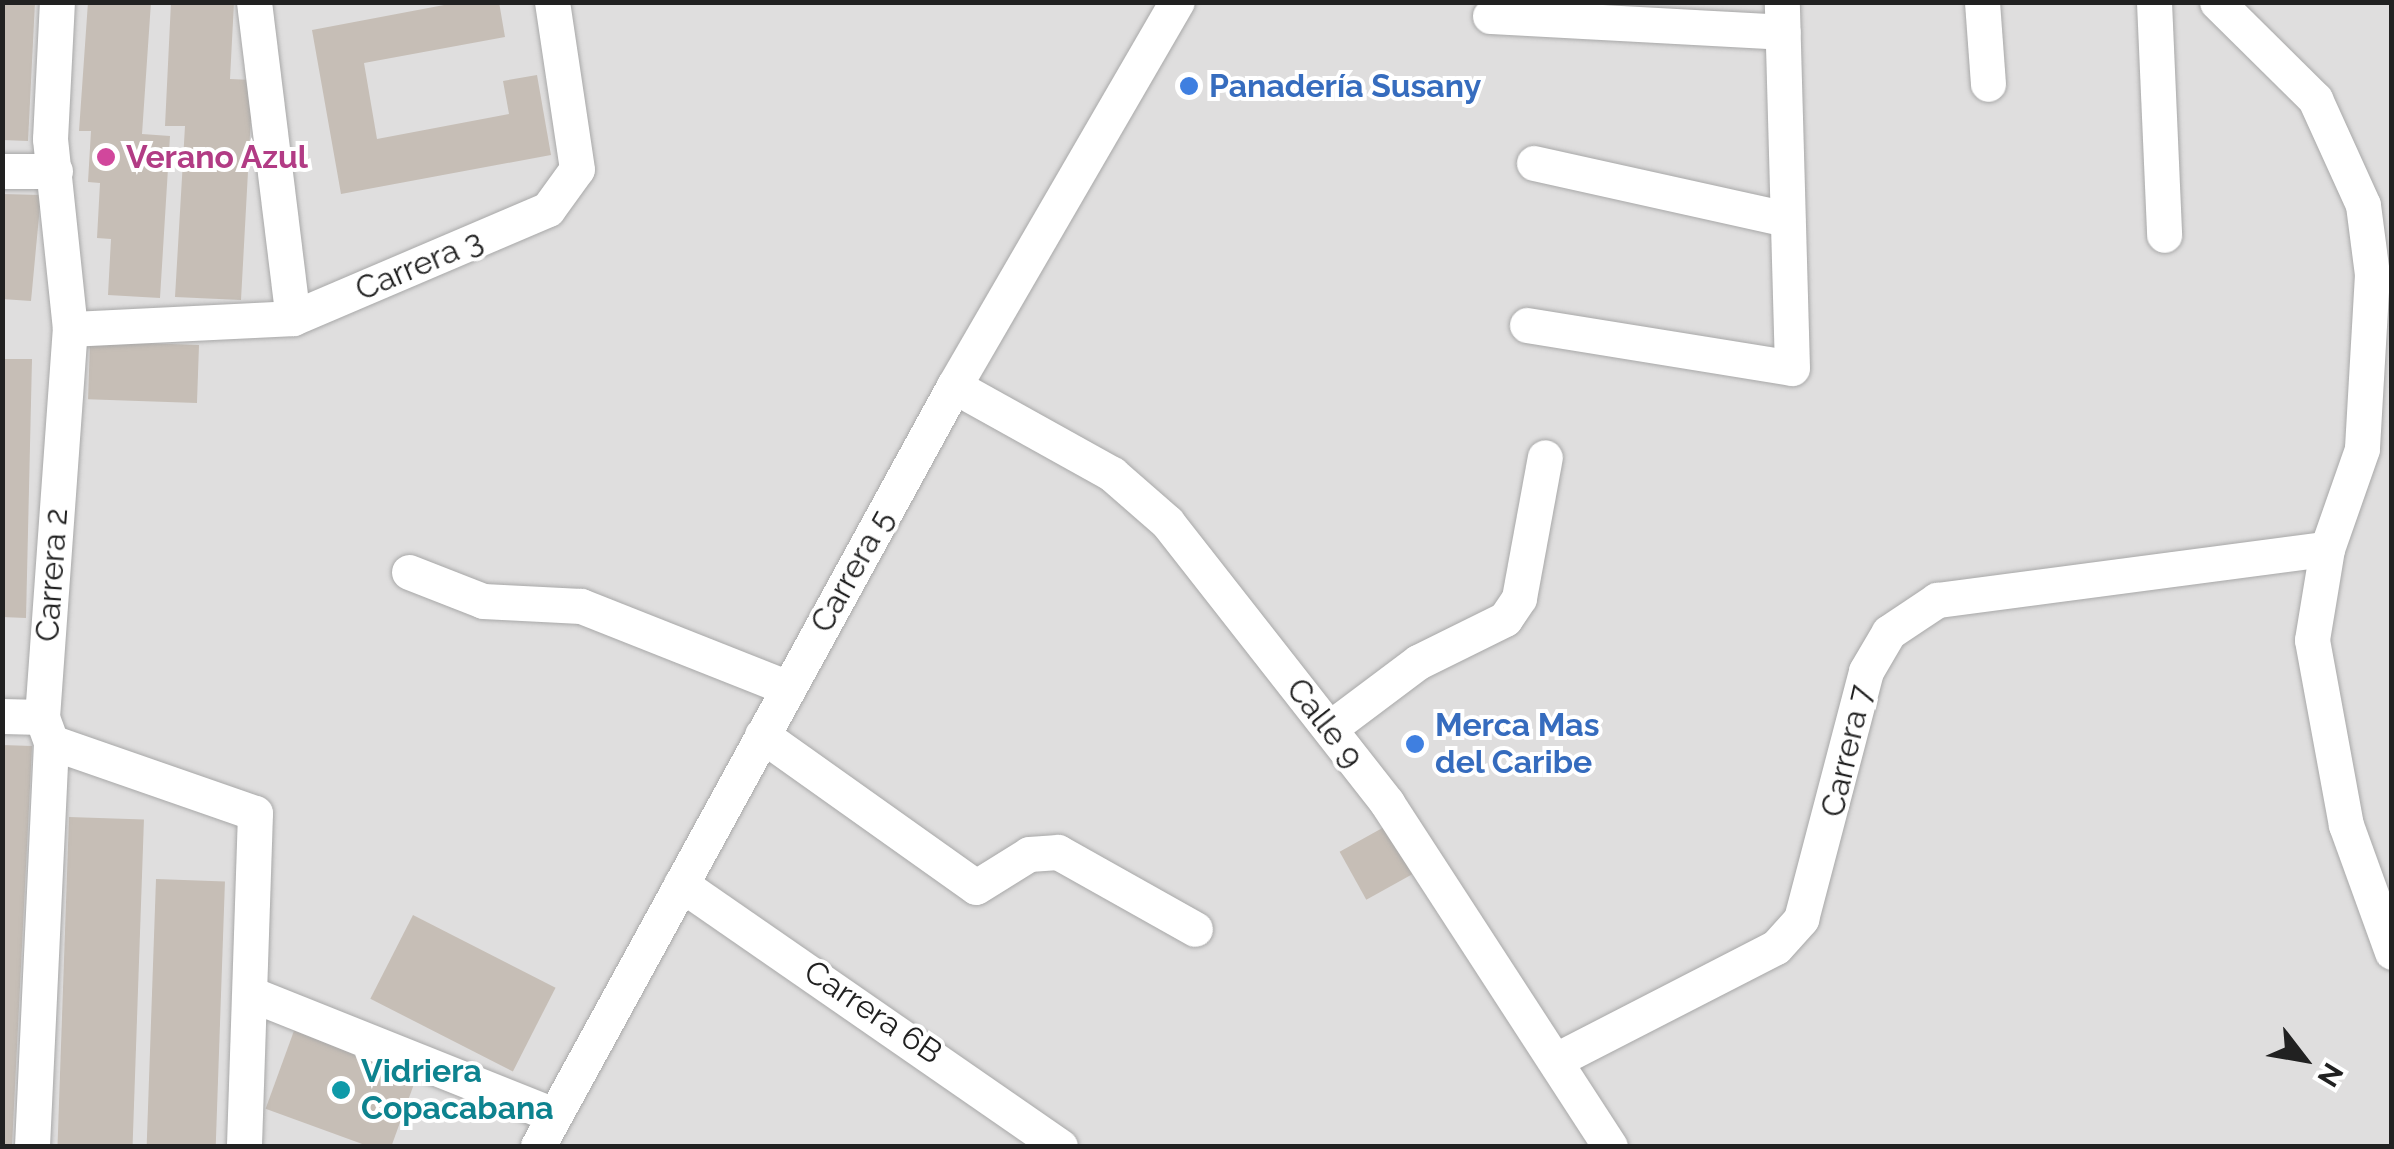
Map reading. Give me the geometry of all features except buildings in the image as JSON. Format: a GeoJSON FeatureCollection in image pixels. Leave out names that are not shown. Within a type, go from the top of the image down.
{"type":"FeatureCollection","features":[{"type":"Feature","properties":{"kind":"street","name":"Carrera 2"},"geometry":{"type":"LineString","coordinates":[[32,1146],[46,729],[70,329],[55,170],[57,2]]}},
{"type":"Feature","properties":{"kind":"street"},"geometry":{"type":"LineString","coordinates":[[254,2],[293,318]]}},
{"type":"Feature","properties":{"kind":"street","name":"Carrera 3"},"geometry":{"type":"LineString","coordinates":[[70,329],[293,318],[548,210],[566,194],[577,169],[552,2]]}},
{"type":"Feature","properties":{"kind":"street","name":"Carrera 5"},"geometry":{"type":"LineString","coordinates":[[546,1131],[954,386],[1177,2]]}},
{"type":"Feature","properties":{"kind":"street"},"geometry":{"type":"LineString","coordinates":[[1982,2],[1988,84]]}},
{"type":"Feature","properties":{"kind":"street"},"geometry":{"type":"LineString","coordinates":[[2154,2],[2164,235]]}},
{"type":"Feature","properties":{"kind":"street"},"geometry":{"type":"LineString","coordinates":[[2217,2],[2314,100],[2362,204],[2372,274],[2368,398],[2362,449],[2327,549],[2312,640],[2318,709],[2346,825],[2392,952]]}},
{"type":"Feature","properties":{"kind":"street"},"geometry":{"type":"LineString","coordinates":[[1490,16],[1783,18],[1792,368],[1528,324]]}},
{"type":"Feature","properties":{"kind":"street"},"geometry":{"type":"LineString","coordinates":[[1534,163],[1787,219]]}},
{"type":"Feature","properties":{"kind":"street"},"geometry":{"type":"LineString","coordinates":[[2,171],[55,170]]}},
{"type":"Feature","properties":{"kind":"street","name":"Calle 9"},"geometry":{"type":"LineString","coordinates":[[954,386],[1112,474],[1167,522],[1330,728],[1610,1146]]}},
{"type":"Feature","properties":{"kind":"street"},"geometry":{"type":"LineString","coordinates":[[1330,728],[1418,662],[1505,620],[1519,598],[1545,456]]}},
{"type":"Feature","properties":{"kind":"street","name":"Carrera 7"},"geometry":{"type":"LineString","coordinates":[[1556,1060],[1776,947],[1801,919],[1866,671],[1889,632],[1937,600],[2327,549]]}},
{"type":"Feature","properties":{"kind":"street"},"geometry":{"type":"LineString","coordinates":[[410,572],[483,600],[580,606],[788,688]]}},
{"type":"Feature","properties":{"kind":"street"},"geometry":{"type":"LineString","coordinates":[[2,716],[46,729],[254,814],[244,1146]]}},
{"type":"Feature","properties":{"kind":"street"},"geometry":{"type":"LineString","coordinates":[[762,736],[976,886],[1029,854],[1058,852],[1195,929]]}},
{"type":"Feature","properties":{"kind":"street","name":"Carrera 6B"},"geometry":{"type":"LineString","coordinates":[[681,884],[1060,1146]]}},
{"type":"Feature","properties":{"kind":"street"},"geometry":{"type":"LineString","coordinates":[[251,994],[546,1131]]}},
{"type":"Feature","properties":{"kind":"shaded area"},"geometry":{"type":"Polygon","coordinates":[[[3,3],[2391,3],[2391,1146],[3,1146],[3,3]]]}},
{"type":"Feature","properties":{"kind":"place","name":"Panadería Susany"},"geometry":{"type":"Point","coordinates":[1189,86]}},
{"type":"Feature","properties":{"kind":"place","name":"Verano Azul"},"geometry":{"type":"Point","coordinates":[106,157]}},
{"type":"Feature","properties":{"kind":"place","name":"Merca Mas del Caribe"},"geometry":{"type":"Point","coordinates":[1415,744]}},
{"type":"Feature","properties":{"kind":"place","name":"Vidriera Copacabana"},"geometry":{"type":"Point","coordinates":[341,1090]}}]}
